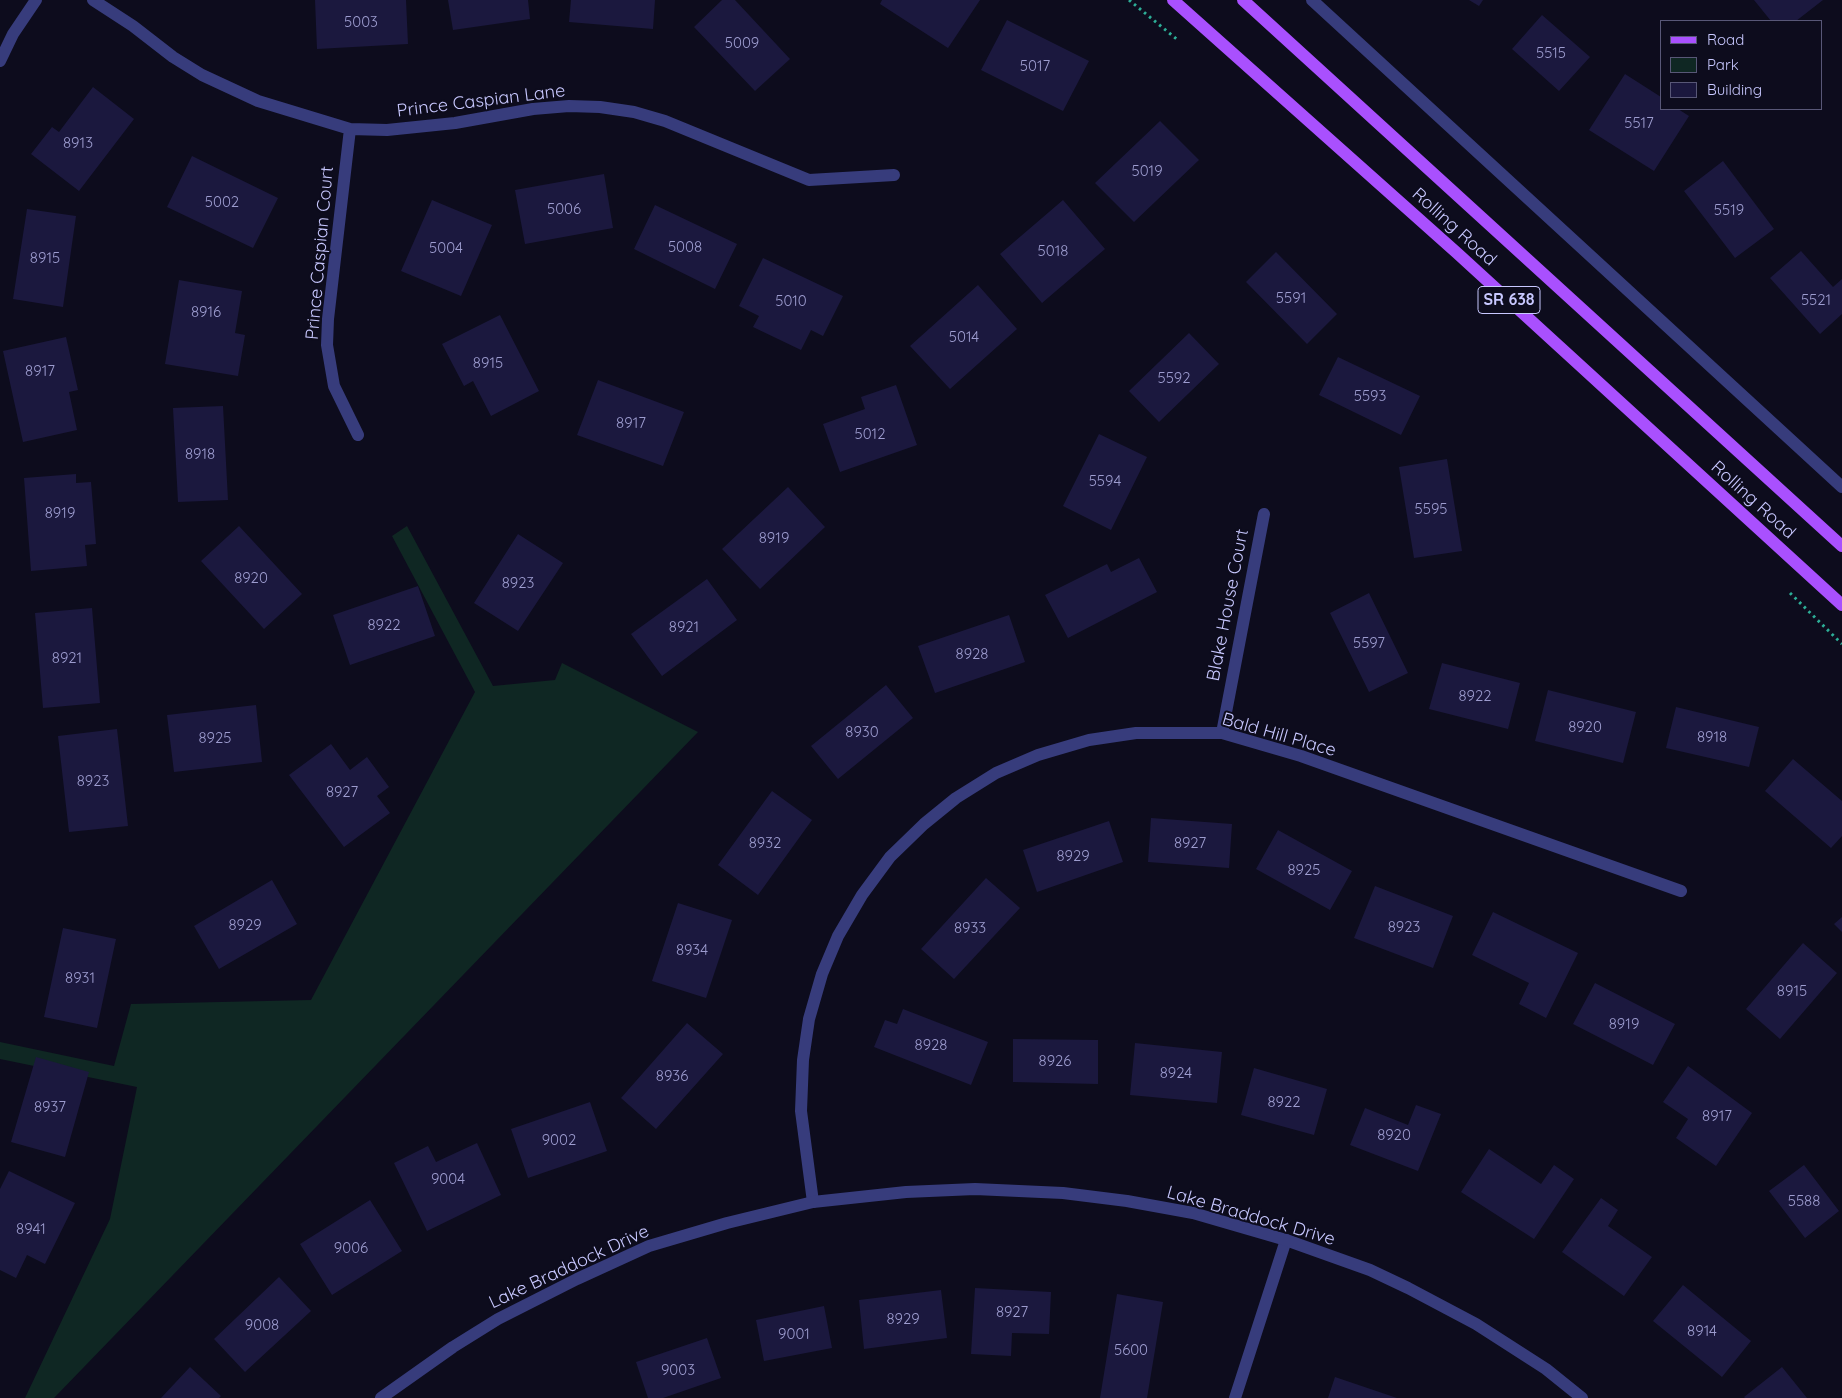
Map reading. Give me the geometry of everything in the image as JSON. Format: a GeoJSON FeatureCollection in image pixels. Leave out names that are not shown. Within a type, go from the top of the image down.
{"type":"FeatureCollection","features":[{"type":"Feature","properties":{"kind":"main road","name":"Rolling Road"},"geometry":{"type":"LineString","coordinates":[[1173,0],[1457,253],[1842,604]]}},
{"type":"Feature","properties":{"kind":"main road","name":"Rolling Road"},"geometry":{"type":"LineString","coordinates":[[1243,0],[1842,546]]}},
{"type":"Feature","properties":{"kind":"street"},"geometry":{"type":"LineString","coordinates":[[0,60],[13,34],[36,0]]}},
{"type":"Feature","properties":{"kind":"street","name":"Prince Caspian Lane"},"geometry":{"type":"LineString","coordinates":[[93,0],[133,26],[172,57],[202,75],[258,101],[350,129],[387,130],[456,124],[533,109],[569,106],[600,107],[634,112],[665,120],[809,180],[894,176]]}},
{"type":"Feature","properties":{"kind":"street"},"geometry":{"type":"LineString","coordinates":[[1312,0],[1842,487]]}},
{"type":"Feature","properties":{"kind":"street","name":"Prince Caspian Court"},"geometry":{"type":"LineString","coordinates":[[350,129],[328,319],[328,345],[334,386],[358,435]]}},
{"type":"Feature","properties":{"kind":"street","name":"Blake House Court"},"geometry":{"type":"LineString","coordinates":[[1222,733],[1264,514]]}},
{"type":"Feature","properties":{"kind":"street","name":"Bald Hill Place"},"geometry":{"type":"LineString","coordinates":[[813,1202],[801,1111],[803,1060],[809,1019],[822,974],[838,936],[862,895],[890,857],[924,824],[956,798],[996,773],[1038,755],[1089,740],[1136,733],[1222,733],[1300,756],[1681,891]]}},
{"type":"Feature","properties":{"kind":"street","name":"Lake Braddock Drive"},"geometry":{"type":"LineString","coordinates":[[384,1397],[452,1347],[498,1319],[577,1279],[649,1246],[726,1223],[813,1202],[906,1192],[975,1189],[1063,1193],[1127,1201],[1194,1213],[1286,1240],[1370,1270],[1476,1324],[1531,1359],[1582,1398]]}},
{"type":"Feature","properties":{"kind":"street"},"geometry":{"type":"LineString","coordinates":[[1235,1398],[1286,1240]]}},
{"type":"Feature","properties":{"kind":"green space"},"geometry":{"type":"Polygon","coordinates":[[[407,526],[493,686],[555,680],[562,663],[698,732],[54,1398],[25,1398],[110,1219],[137,1087],[0,1059],[0,1042],[114,1066],[131,1004],[311,1000],[475,692],[392,536],[407,526]]]}},
{"type":"Feature","properties":{"kind":"building"},"geometry":{"type":"Polygon","coordinates":[[[315,0],[406,0],[408,44],[317,49],[315,0]]]}},
{"type":"Feature","properties":{"kind":"building"},"geometry":{"type":"Polygon","coordinates":[[[448,0],[528,0],[530,19],[453,30],[448,0]]]}},
{"type":"Feature","properties":{"kind":"building"},"geometry":{"type":"Polygon","coordinates":[[[571,0],[655,0],[653,29],[569,22],[571,0]]]}},
{"type":"Feature","properties":{"kind":"building"},"geometry":{"type":"Polygon","coordinates":[[[722,0],[735,0],[790,59],[755,91],[694,27],[722,0]]]}},
{"type":"Feature","properties":{"kind":"building"},"geometry":{"type":"Polygon","coordinates":[[[882,0],[980,0],[948,48],[880,4],[882,0]]]}},
{"type":"Feature","properties":{"kind":"building"},"geometry":{"type":"Polygon","coordinates":[[[1469,0],[1483,0],[1479,6],[1469,0]]]}},
{"type":"Feature","properties":{"kind":"building"},"geometry":{"type":"Polygon","coordinates":[[[1754,0],[1823,0],[1797,20],[1770,20],[1754,0]]]}},
{"type":"Feature","properties":{"kind":"building"},"geometry":{"type":"Polygon","coordinates":[[[1542,15],[1590,57],[1559,91],[1512,49],[1542,15]]]}},
{"type":"Feature","properties":{"kind":"building"},"geometry":{"type":"Polygon","coordinates":[[[1007,20],[1089,61],[1063,111],[981,70],[1007,20]]]}},
{"type":"Feature","properties":{"kind":"building"},"geometry":{"type":"Polygon","coordinates":[[[1625,74],[1660,96],[1660,110],[1680,110],[1689,116],[1654,171],[1589,130],[1625,74]]]}},
{"type":"Feature","properties":{"kind":"building"},"geometry":{"type":"Polygon","coordinates":[[[93,87],[134,119],[79,191],[31,154],[52,127],[59,132],[93,87]]]}},
{"type":"Feature","properties":{"kind":"building"},"geometry":{"type":"Polygon","coordinates":[[[1160,121],[1199,160],[1134,222],[1095,183],[1160,121]]]}},
{"type":"Feature","properties":{"kind":"building"},"geometry":{"type":"Polygon","coordinates":[[[192,156],[278,198],[253,248],[167,207],[192,156]]]}},
{"type":"Feature","properties":{"kind":"building"},"geometry":{"type":"Polygon","coordinates":[[[1723,161],[1774,229],[1735,258],[1684,191],[1723,161]]]}},
{"type":"Feature","properties":{"kind":"building"},"geometry":{"type":"Polygon","coordinates":[[[604,174],[613,228],[525,244],[515,190],[604,174]]]}},
{"type":"Feature","properties":{"kind":"building"},"geometry":{"type":"Polygon","coordinates":[[[432,200],[492,225],[461,296],[401,271],[432,200]]]}},
{"type":"Feature","properties":{"kind":"building"},"geometry":{"type":"Polygon","coordinates":[[[1063,200],[1105,249],[1042,303],[1000,254],[1063,200]]]}},
{"type":"Feature","properties":{"kind":"building"},"geometry":{"type":"Polygon","coordinates":[[[655,205],[737,244],[715,289],[634,249],[655,205]]]}},
{"type":"Feature","properties":{"kind":"building"},"geometry":{"type":"Polygon","coordinates":[[[27,209],[76,216],[63,307],[13,299],[27,209]]]}},
{"type":"Feature","properties":{"kind":"building"},"geometry":{"type":"Polygon","coordinates":[[[1801,251],[1833,287],[1842,279],[1842,314],[1820,334],[1770,278],[1801,251]]]}},
{"type":"Feature","properties":{"kind":"building"},"geometry":{"type":"Polygon","coordinates":[[[1276,252],[1337,314],[1307,344],[1246,282],[1276,252]]]}},
{"type":"Feature","properties":{"kind":"building"},"geometry":{"type":"Polygon","coordinates":[[[763,258],[843,296],[823,336],[811,330],[801,350],[753,327],[759,316],[739,306],[763,258]]]}},
{"type":"Feature","properties":{"kind":"building"},"geometry":{"type":"Polygon","coordinates":[[[179,280],[242,291],[235,333],[245,335],[238,376],[165,364],[179,280]]]}},
{"type":"Feature","properties":{"kind":"building"},"geometry":{"type":"Polygon","coordinates":[[[978,285],[1017,329],[950,389],[910,346],[978,285]]]}},
{"type":"Feature","properties":{"kind":"building"},"geometry":{"type":"Polygon","coordinates":[[[500,315],[539,391],[491,416],[473,381],[464,386],[442,344],[500,315]]]}},
{"type":"Feature","properties":{"kind":"building"},"geometry":{"type":"Polygon","coordinates":[[[1189,333],[1219,364],[1159,422],[1129,391],[1189,333]]]}},
{"type":"Feature","properties":{"kind":"building"},"geometry":{"type":"Polygon","coordinates":[[[66,337],[78,390],[69,392],[77,430],[23,442],[3,351],[66,337]]]}},
{"type":"Feature","properties":{"kind":"building"},"geometry":{"type":"Polygon","coordinates":[[[1338,357],[1420,396],[1401,435],[1319,395],[1338,357]]]}},
{"type":"Feature","properties":{"kind":"building"},"geometry":{"type":"Polygon","coordinates":[[[598,380],[684,412],[663,466],[577,435],[598,380]]]}},
{"type":"Feature","properties":{"kind":"building"},"geometry":{"type":"Polygon","coordinates":[[[896,385],[917,445],[840,472],[823,424],[865,409],[861,397],[896,385]]]}},
{"type":"Feature","properties":{"kind":"building"},"geometry":{"type":"Polygon","coordinates":[[[223,406],[228,500],[178,502],[173,408],[223,406]]]}},
{"type":"Feature","properties":{"kind":"building"},"geometry":{"type":"Polygon","coordinates":[[[1099,434],[1147,457],[1111,530],[1063,506],[1099,434]]]}},
{"type":"Feature","properties":{"kind":"building"},"geometry":{"type":"Polygon","coordinates":[[[1447,459],[1462,551],[1414,558],[1399,467],[1447,459]]]}},
{"type":"Feature","properties":{"kind":"building"},"geometry":{"type":"Polygon","coordinates":[[[76,474],[76,483],[91,482],[96,544],[85,545],[87,566],[31,571],[24,478],[76,474]]]}},
{"type":"Feature","properties":{"kind":"building"},"geometry":{"type":"Polygon","coordinates":[[[788,487],[825,527],[760,589],[722,549],[788,487]]]}},
{"type":"Feature","properties":{"kind":"building"},"geometry":{"type":"Polygon","coordinates":[[[239,526],[302,594],[264,629],[201,561],[239,526]]]}},
{"type":"Feature","properties":{"kind":"building"},"geometry":{"type":"Polygon","coordinates":[[[518,534],[563,563],[518,631],[474,603],[518,534]]]}},
{"type":"Feature","properties":{"kind":"building"},"geometry":{"type":"Polygon","coordinates":[[[1139,558],[1157,592],[1068,638],[1045,595],[1107,564],[1111,572],[1139,558]]]}},
{"type":"Feature","properties":{"kind":"building"},"geometry":{"type":"Polygon","coordinates":[[[707,579],[737,620],[662,676],[631,634],[707,579]]]}},
{"type":"Feature","properties":{"kind":"building"},"geometry":{"type":"Polygon","coordinates":[[[418,586],[435,636],[350,665],[333,615],[418,586]]]}},
{"type":"Feature","properties":{"kind":"building"},"geometry":{"type":"Polygon","coordinates":[[[1369,593],[1408,673],[1369,692],[1330,613],[1369,593]]]}},
{"type":"Feature","properties":{"kind":"building"},"geometry":{"type":"Polygon","coordinates":[[[92,608],[100,703],[43,708],[35,613],[92,608]]]}},
{"type":"Feature","properties":{"kind":"building"},"geometry":{"type":"Polygon","coordinates":[[[1009,615],[1025,662],[935,693],[918,646],[1009,615]]]}},
{"type":"Feature","properties":{"kind":"building"},"geometry":{"type":"Polygon","coordinates":[[[1442,663],[1520,683],[1508,729],[1429,709],[1442,663]]]}},
{"type":"Feature","properties":{"kind":"building"},"geometry":{"type":"Polygon","coordinates":[[[886,685],[913,718],[838,779],[811,746],[886,685]]]}},
{"type":"Feature","properties":{"kind":"building"},"geometry":{"type":"Polygon","coordinates":[[[1548,690],[1636,712],[1623,763],[1535,741],[1548,690]]]}},
{"type":"Feature","properties":{"kind":"building"},"geometry":{"type":"Polygon","coordinates":[[[256,705],[262,762],[174,772],[167,715],[256,705]]]}},
{"type":"Feature","properties":{"kind":"building"},"geometry":{"type":"Polygon","coordinates":[[[1676,707],[1759,727],[1749,767],[1666,748],[1676,707]]]}},
{"type":"Feature","properties":{"kind":"building"},"geometry":{"type":"Polygon","coordinates":[[[117,729],[128,826],[69,832],[58,736],[117,729]]]}},
{"type":"Feature","properties":{"kind":"building"},"geometry":{"type":"Polygon","coordinates":[[[331,744],[350,770],[367,757],[389,787],[377,796],[390,813],[344,847],[289,775],[331,744]]]}},
{"type":"Feature","properties":{"kind":"building"},"geometry":{"type":"Polygon","coordinates":[[[1793,759],[1842,801],[1842,836],[1831,848],[1765,791],[1793,759]]]}},
{"type":"Feature","properties":{"kind":"building"},"geometry":{"type":"Polygon","coordinates":[[[772,791],[812,820],[758,895],[718,865],[772,791]]]}},
{"type":"Feature","properties":{"kind":"building"},"geometry":{"type":"Polygon","coordinates":[[[1151,818],[1232,824],[1229,868],[1148,862],[1151,818]]]}},
{"type":"Feature","properties":{"kind":"building"},"geometry":{"type":"Polygon","coordinates":[[[1109,821],[1123,862],[1037,892],[1023,850],[1109,821]]]}},
{"type":"Feature","properties":{"kind":"building"},"geometry":{"type":"Polygon","coordinates":[[[1278,830],[1352,871],[1330,910],[1256,869],[1278,830]]]}},
{"type":"Feature","properties":{"kind":"building"},"geometry":{"type":"Polygon","coordinates":[[[986,878],[1020,908],[954,979],[921,949],[986,878]]]}},
{"type":"Feature","properties":{"kind":"building"},"geometry":{"type":"Polygon","coordinates":[[[272,880],[297,924],[219,969],[194,926],[272,880]]]}},
{"type":"Feature","properties":{"kind":"building"},"geometry":{"type":"Polygon","coordinates":[[[1375,886],[1453,916],[1433,968],[1354,938],[1375,886]]]}},
{"type":"Feature","properties":{"kind":"building"},"geometry":{"type":"Polygon","coordinates":[[[678,903],[732,920],[706,998],[652,981],[678,903]]]}},
{"type":"Feature","properties":{"kind":"building"},"geometry":{"type":"Polygon","coordinates":[[[1493,912],[1578,953],[1546,1018],[1519,1004],[1529,983],[1472,955],[1493,912]]]}},
{"type":"Feature","properties":{"kind":"building"},"geometry":{"type":"Polygon","coordinates":[[[1842,917],[1842,932],[1834,924],[1842,917]]]}},
{"type":"Feature","properties":{"kind":"building"},"geometry":{"type":"Polygon","coordinates":[[[63,928],[116,939],[97,1028],[44,1017],[63,928]]]}},
{"type":"Feature","properties":{"kind":"building"},"geometry":{"type":"Polygon","coordinates":[[[1803,943],[1837,973],[1780,1039],[1746,1009],[1803,943]]]}},
{"type":"Feature","properties":{"kind":"building"},"geometry":{"type":"Polygon","coordinates":[[[1595,983],[1675,1024],[1653,1065],[1573,1024],[1595,983]]]}},
{"type":"Feature","properties":{"kind":"building"},"geometry":{"type":"Polygon","coordinates":[[[903,1009],[988,1042],[971,1085],[874,1047],[885,1020],[897,1024],[903,1009]]]}},
{"type":"Feature","properties":{"kind":"building"},"geometry":{"type":"Polygon","coordinates":[[[687,1023],[723,1054],[656,1129],[621,1098],[687,1023]]]}},
{"type":"Feature","properties":{"kind":"building"},"geometry":{"type":"Polygon","coordinates":[[[1013,1039],[1098,1040],[1098,1084],[1013,1082],[1013,1039]]]}},
{"type":"Feature","properties":{"kind":"building"},"geometry":{"type":"Polygon","coordinates":[[[1135,1043],[1222,1052],[1217,1103],[1130,1095],[1135,1043]]]}},
{"type":"Feature","properties":{"kind":"building"},"geometry":{"type":"Polygon","coordinates":[[[36,1057],[89,1072],[65,1157],[11,1142],[36,1057]]]}},
{"type":"Feature","properties":{"kind":"building"},"geometry":{"type":"Polygon","coordinates":[[[1688,1066],[1752,1113],[1716,1166],[1676,1138],[1688,1119],[1663,1102],[1688,1066]]]}},
{"type":"Feature","properties":{"kind":"building"},"geometry":{"type":"Polygon","coordinates":[[[1254,1068],[1327,1089],[1314,1135],[1241,1115],[1254,1068]]]}},
{"type":"Feature","properties":{"kind":"building"},"geometry":{"type":"Polygon","coordinates":[[[590,1102],[607,1151],[528,1178],[511,1129],[590,1102]]]}},
{"type":"Feature","properties":{"kind":"building"},"geometry":{"type":"Polygon","coordinates":[[[1416,1105],[1441,1114],[1418,1171],[1350,1145],[1365,1108],[1408,1125],[1416,1105]]]}},
{"type":"Feature","properties":{"kind":"building"},"geometry":{"type":"Polygon","coordinates":[[[477,1143],[501,1195],[427,1231],[394,1163],[428,1146],[436,1162],[477,1143]]]}},
{"type":"Feature","properties":{"kind":"building"},"geometry":{"type":"Polygon","coordinates":[[[1489,1149],[1541,1184],[1554,1165],[1574,1179],[1534,1239],[1461,1192],[1489,1149]]]}},
{"type":"Feature","properties":{"kind":"building"},"geometry":{"type":"Polygon","coordinates":[[[1804,1165],[1839,1211],[1805,1238],[1769,1191],[1804,1165]]]}},
{"type":"Feature","properties":{"kind":"building"},"geometry":{"type":"Polygon","coordinates":[[[9,1171],[75,1203],[45,1264],[27,1255],[16,1278],[0,1270],[0,1189],[9,1171]]]}},
{"type":"Feature","properties":{"kind":"building"},"geometry":{"type":"Polygon","coordinates":[[[1601,1198],[1618,1210],[1608,1226],[1652,1257],[1624,1296],[1562,1252],[1601,1198]]]}},
{"type":"Feature","properties":{"kind":"building"},"geometry":{"type":"Polygon","coordinates":[[[370,1200],[402,1251],[332,1295],[300,1244],[370,1200]]]}},
{"type":"Feature","properties":{"kind":"building"},"geometry":{"type":"Polygon","coordinates":[[[279,1277],[311,1311],[245,1372],[214,1339],[279,1277]]]}},
{"type":"Feature","properties":{"kind":"building"},"geometry":{"type":"Polygon","coordinates":[[[1683,1285],[1751,1341],[1722,1377],[1653,1321],[1683,1285]]]}},
{"type":"Feature","properties":{"kind":"building"},"geometry":{"type":"Polygon","coordinates":[[[975,1288],[1051,1292],[1049,1334],[1012,1333],[1011,1356],[971,1354],[975,1288]]]}},
{"type":"Feature","properties":{"kind":"building"},"geometry":{"type":"Polygon","coordinates":[[[941,1290],[947,1338],[864,1349],[859,1300],[941,1290]]]}},
{"type":"Feature","properties":{"kind":"building"},"geometry":{"type":"Polygon","coordinates":[[[1117,1294],[1163,1302],[1147,1398],[1100,1398],[1117,1294]]]}},
{"type":"Feature","properties":{"kind":"building"},"geometry":{"type":"Polygon","coordinates":[[[824,1306],[832,1348],[764,1361],[756,1320],[824,1306]]]}},
{"type":"Feature","properties":{"kind":"building"},"geometry":{"type":"Polygon","coordinates":[[[707,1338],[721,1378],[663,1398],[648,1398],[636,1362],[707,1338]]]}},
{"type":"Feature","properties":{"kind":"building"},"geometry":{"type":"Polygon","coordinates":[[[190,1367],[221,1396],[219,1398],[161,1398],[190,1367]]]}},
{"type":"Feature","properties":{"kind":"building"},"geometry":{"type":"Polygon","coordinates":[[[1782,1367],[1807,1398],[1744,1397],[1782,1367]]]}},
{"type":"Feature","properties":{"kind":"building"},"geometry":{"type":"Polygon","coordinates":[[[1335,1377],[1397,1398],[1328,1398],[1335,1377]]]}}]}
